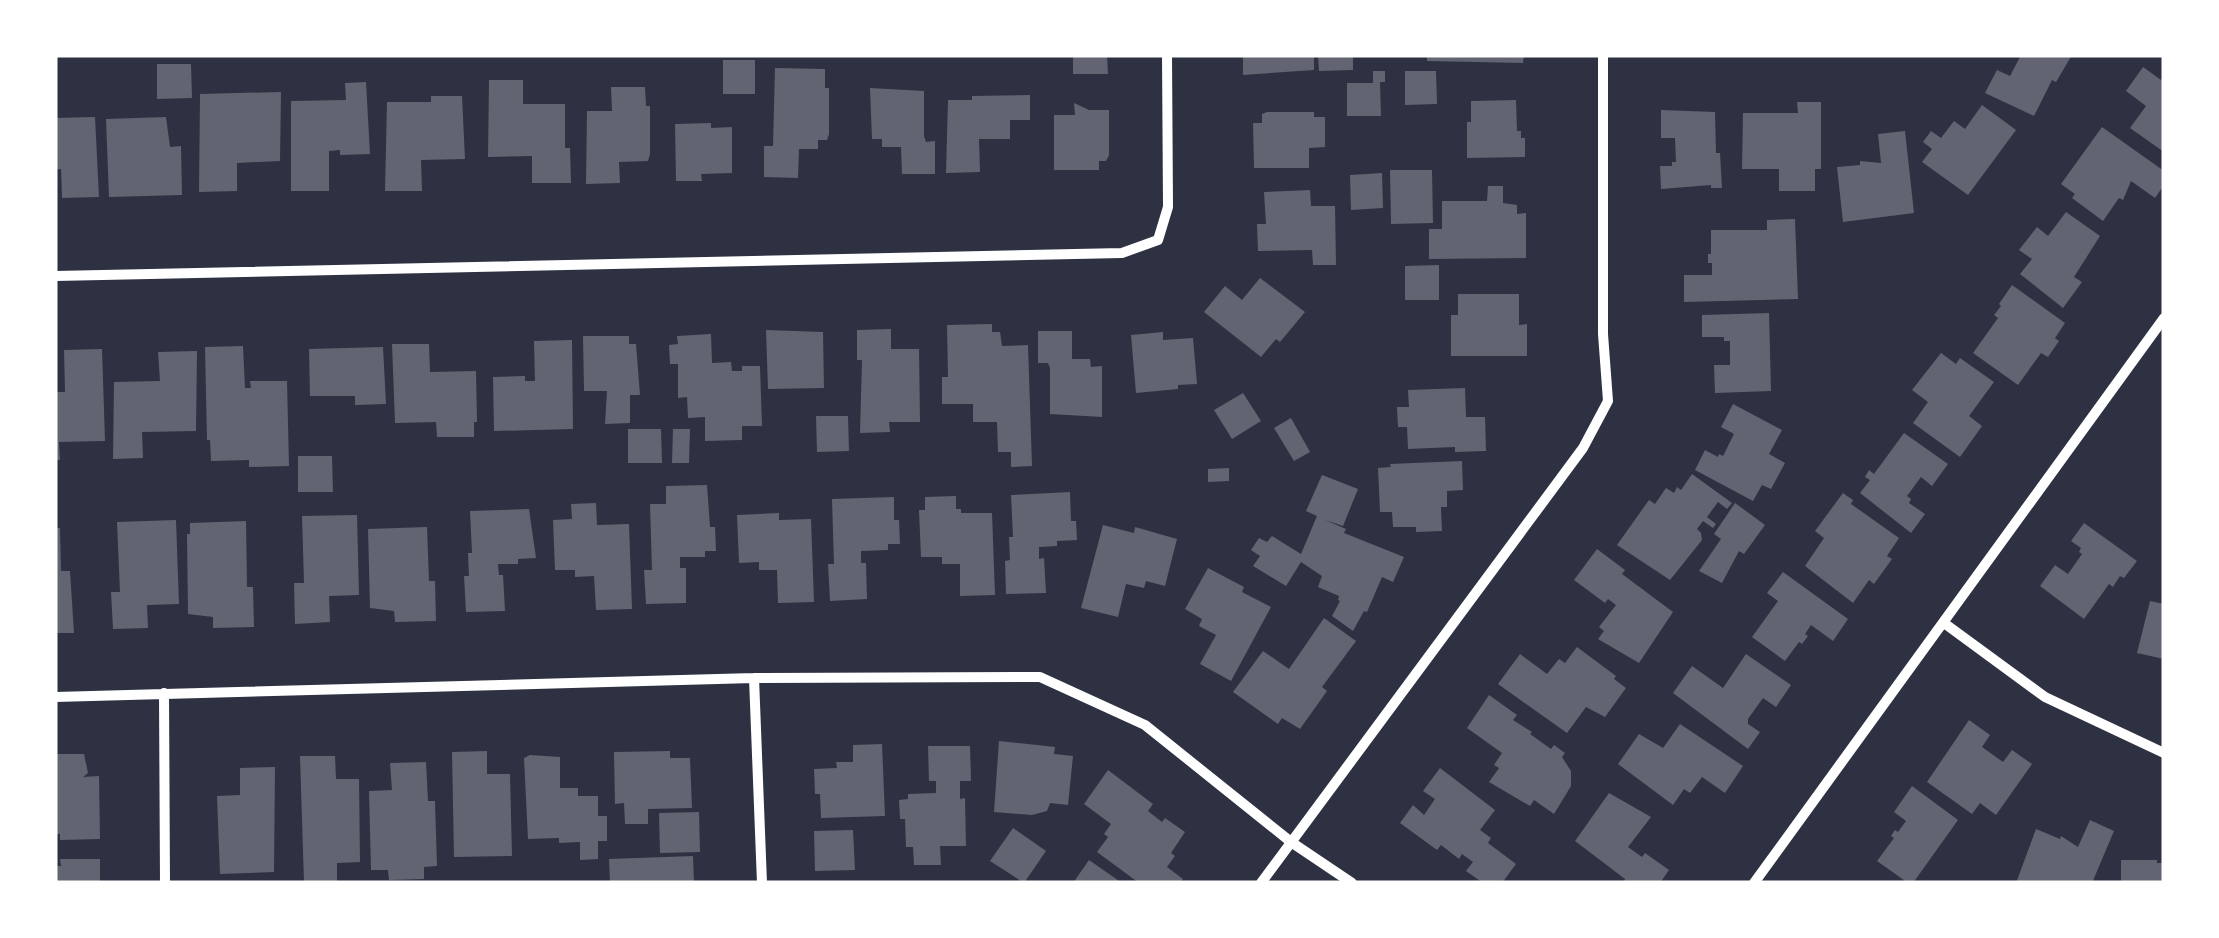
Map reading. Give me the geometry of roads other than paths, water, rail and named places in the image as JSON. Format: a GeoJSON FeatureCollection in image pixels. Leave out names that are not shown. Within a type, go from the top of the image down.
{"type":"FeatureCollection","features":[{"type":"Feature","properties":{"kind":"street"},"geometry":{"type":"LineString","coordinates":[[55,276],[1122,253],[1158,240],[1168,207],[1167,55]]}},
{"type":"Feature","properties":{"kind":"street"},"geometry":{"type":"LineString","coordinates":[[1261,883],[1583,448],[1608,401],[1603,334],[1603,55]]}},
{"type":"Feature","properties":{"kind":"street"},"geometry":{"type":"LineString","coordinates":[[1754,883],[2164,318]]}},
{"type":"Feature","properties":{"kind":"street"},"geometry":{"type":"LineString","coordinates":[[1944,624],[2045,697],[2164,753]]}},
{"type":"Feature","properties":{"kind":"street"},"geometry":{"type":"LineString","coordinates":[[55,696],[754,678],[1040,677],[1145,725],[1291,842],[1352,883]]}},
{"type":"Feature","properties":{"kind":"street"},"geometry":{"type":"LineString","coordinates":[[754,678],[762,883]]}},
{"type":"Feature","properties":{"kind":"street"},"geometry":{"type":"LineString","coordinates":[[164,693],[165,883]]}}]}
